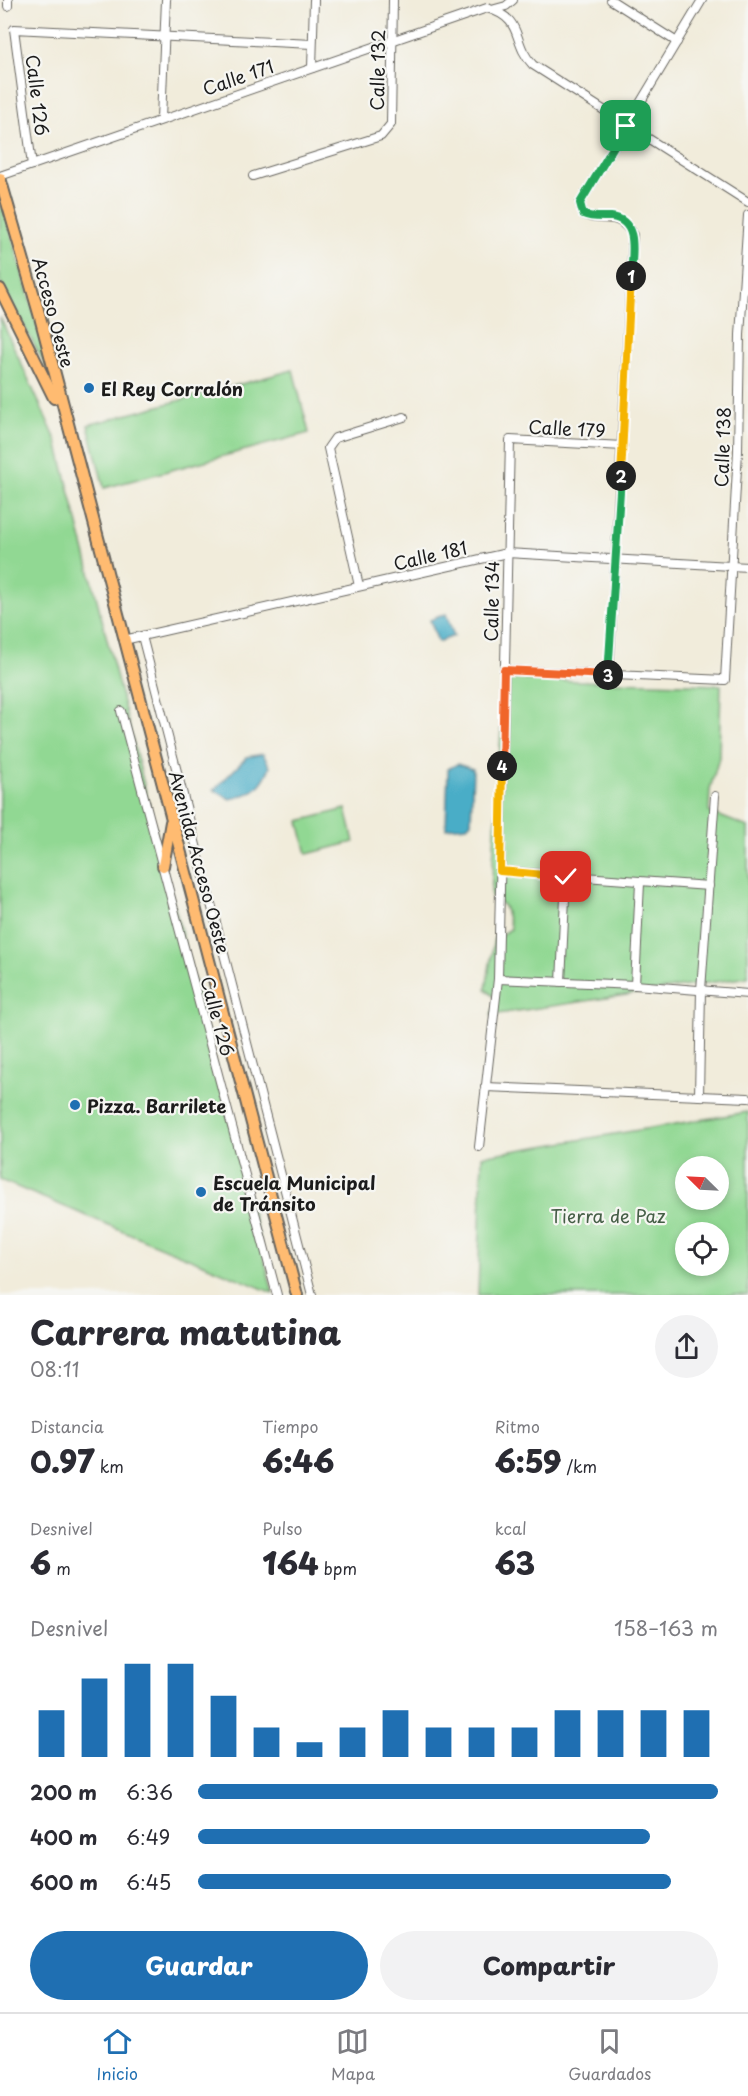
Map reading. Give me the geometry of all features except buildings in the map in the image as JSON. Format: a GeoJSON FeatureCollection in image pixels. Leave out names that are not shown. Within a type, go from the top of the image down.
{"type":"FeatureCollection","features":[{"type":"Feature","properties":{"kind":"highway"},"geometry":{"type":"LineString","coordinates":[[0,202],[1,181]]}},
{"type":"Feature","properties":{"kind":"highway","name":"Acceso Oeste"},"geometry":{"type":"LineString","coordinates":[[1,181],[40,317],[70,437]]}},
{"type":"Feature","properties":{"kind":"highway","name":"Acceso Oeste"},"geometry":{"type":"LineString","coordinates":[[0,289],[46,377],[70,437]]}},
{"type":"Feature","properties":{"kind":"highway","name":"Avenida Acceso Oeste"},"geometry":{"type":"LineString","coordinates":[[70,437],[297,1295]]}},
{"type":"Feature","properties":{"kind":"highway"},"geometry":{"type":"LineString","coordinates":[[163,866],[171,818]]}},
{"type":"Feature","properties":{"kind":"street"},"geometry":{"type":"LineString","coordinates":[[160,119],[166,0]]}},
{"type":"Feature","properties":{"kind":"street"},"geometry":{"type":"LineString","coordinates":[[312,68],[314,0]]}},
{"type":"Feature","properties":{"kind":"street","name":"Calle 132"},"geometry":{"type":"LineString","coordinates":[[253,176],[381,136],[391,124],[393,0]]}},
{"type":"Feature","properties":{"kind":"street"},"geometry":{"type":"LineString","coordinates":[[490,9],[506,6],[513,0]]}},
{"type":"Feature","properties":{"kind":"street"},"geometry":{"type":"LineString","coordinates":[[611,0],[677,42]]}},
{"type":"Feature","properties":{"kind":"street"},"geometry":{"type":"LineString","coordinates":[[504,670],[609,675],[633,235],[626,224],[617,218],[583,214],[580,203],[702,0]]}},
{"type":"Feature","properties":{"kind":"street"},"geometry":{"type":"LineString","coordinates":[[490,9],[504,13],[511,21],[525,57],[533,65],[748,202]]}},
{"type":"Feature","properties":{"kind":"street","name":"Calle 171"},"geometry":{"type":"LineString","coordinates":[[1,181],[32,165],[160,119],[490,9]]}},
{"type":"Feature","properties":{"kind":"street","name":"Calle 126"},"geometry":{"type":"LineString","coordinates":[[32,165],[14,28],[164,35]]}},
{"type":"Feature","properties":{"kind":"street"},"geometry":{"type":"LineString","coordinates":[[164,35],[312,44]]}},
{"type":"Feature","properties":{"kind":"street","name":"Calle 138"},"geometry":{"type":"LineString","coordinates":[[609,675],[725,681],[748,220]]}},
{"type":"Feature","properties":{"kind":"street"},"geometry":{"type":"LineString","coordinates":[[358,586],[328,448],[335,438],[404,417]]}},
{"type":"Feature","properties":{"kind":"street","name":"Calle 179"},"geometry":{"type":"LineString","coordinates":[[510,440],[623,446]]}},
{"type":"Feature","properties":{"kind":"street","name":"Calle 134"},"geometry":{"type":"LineString","coordinates":[[479,1147],[498,979],[510,440]]}},
{"type":"Feature","properties":{"kind":"street"},"geometry":{"type":"LineString","coordinates":[[738,452],[748,452]]}},
{"type":"Feature","properties":{"kind":"street","name":"Calle 181"},"geometry":{"type":"LineString","coordinates":[[124,640],[507,553],[748,567]]}},
{"type":"Feature","properties":{"kind":"street"},"geometry":{"type":"LineString","coordinates":[[142,636],[312,1295]]}},
{"type":"Feature","properties":{"kind":"street","name":"Calle 126"},"geometry":{"type":"LineString","coordinates":[[121,711],[277,1295]]}},
{"type":"Feature","properties":{"kind":"street"},"geometry":{"type":"LineString","coordinates":[[699,1096],[702,990],[715,796]]}},
{"type":"Feature","properties":{"kind":"street"},"geometry":{"type":"LineString","coordinates":[[500,871],[640,883],[709,886]]}},
{"type":"Feature","properties":{"kind":"street"},"geometry":{"type":"LineString","coordinates":[[561,982],[566,877]]}},
{"type":"Feature","properties":{"kind":"street"},"geometry":{"type":"LineString","coordinates":[[635,985],[640,883]]}},
{"type":"Feature","properties":{"kind":"street"},"geometry":{"type":"LineString","coordinates":[[498,979],[635,985],[748,994]]}},
{"type":"Feature","properties":{"kind":"street"},"geometry":{"type":"LineString","coordinates":[[485,1087],[748,1098]]}},
{"type":"Feature","properties":{"kind":"green space"},"geometry":{"type":"Polygon","coordinates":[[[3,204],[52,378],[0,281],[0,210],[3,204]]]}},
{"type":"Feature","properties":{"kind":"green space"},"geometry":{"type":"Polygon","coordinates":[[[0,317],[57,442],[273,1293],[0,1180],[0,317]]]}},
{"type":"Feature","properties":{"kind":"green space"},"geometry":{"type":"Polygon","coordinates":[[[293,370],[309,433],[104,488],[88,425],[293,370]]]}},
{"type":"Feature","properties":{"kind":"green space"},"geometry":{"type":"Polygon","coordinates":[[[504,679],[721,685],[719,758],[710,789],[709,812],[748,827],[748,977],[491,1015],[497,1000],[486,989],[494,939],[511,929],[504,906],[491,896],[504,679]]]}},
{"type":"Feature","properties":{"kind":"green space"},"geometry":{"type":"Polygon","coordinates":[[[346,809],[354,842],[307,854],[299,821],[346,809]]]}},
{"type":"Feature","properties":{"kind":"green space","name":"Tierra de Paz"},"geometry":{"type":"Polygon","coordinates":[[[748,1112],[748,1295],[478,1295],[482,1156],[748,1112]]]}},
{"type":"Feature","properties":{"kind":"water"},"geometry":{"type":"Polygon","coordinates":[[[446,614],[454,636],[438,642],[430,620],[446,614]]]}},
{"type":"Feature","properties":{"kind":"water"},"geometry":{"type":"Polygon","coordinates":[[[263,754],[270,767],[263,781],[255,789],[230,799],[214,790],[247,757],[263,754]]]}},
{"type":"Feature","properties":{"kind":"water"},"geometry":{"type":"Polygon","coordinates":[[[457,764],[473,769],[471,822],[467,826],[446,828],[448,769],[457,764]]]}},
{"type":"Feature","properties":{"kind":"place","name":"El Rey Corralón"},"geometry":{"type":"Point","coordinates":[89,388]}},
{"type":"Feature","properties":{"kind":"place","name":"Pizza. Barrilete"},"geometry":{"type":"Point","coordinates":[75,1105]}},
{"type":"Feature","properties":{"kind":"place","name":"Escuela Municipal de Tránsito"},"geometry":{"type":"Point","coordinates":[201,1192]}},
{"type":"Feature","properties":{"kind":"route"},"geometry":{"type":"LineString","coordinates":[[566,877],[500,871],[504,670],[609,675],[633,235],[626,224],[617,218],[583,214],[580,203],[626,126]]}}]}
